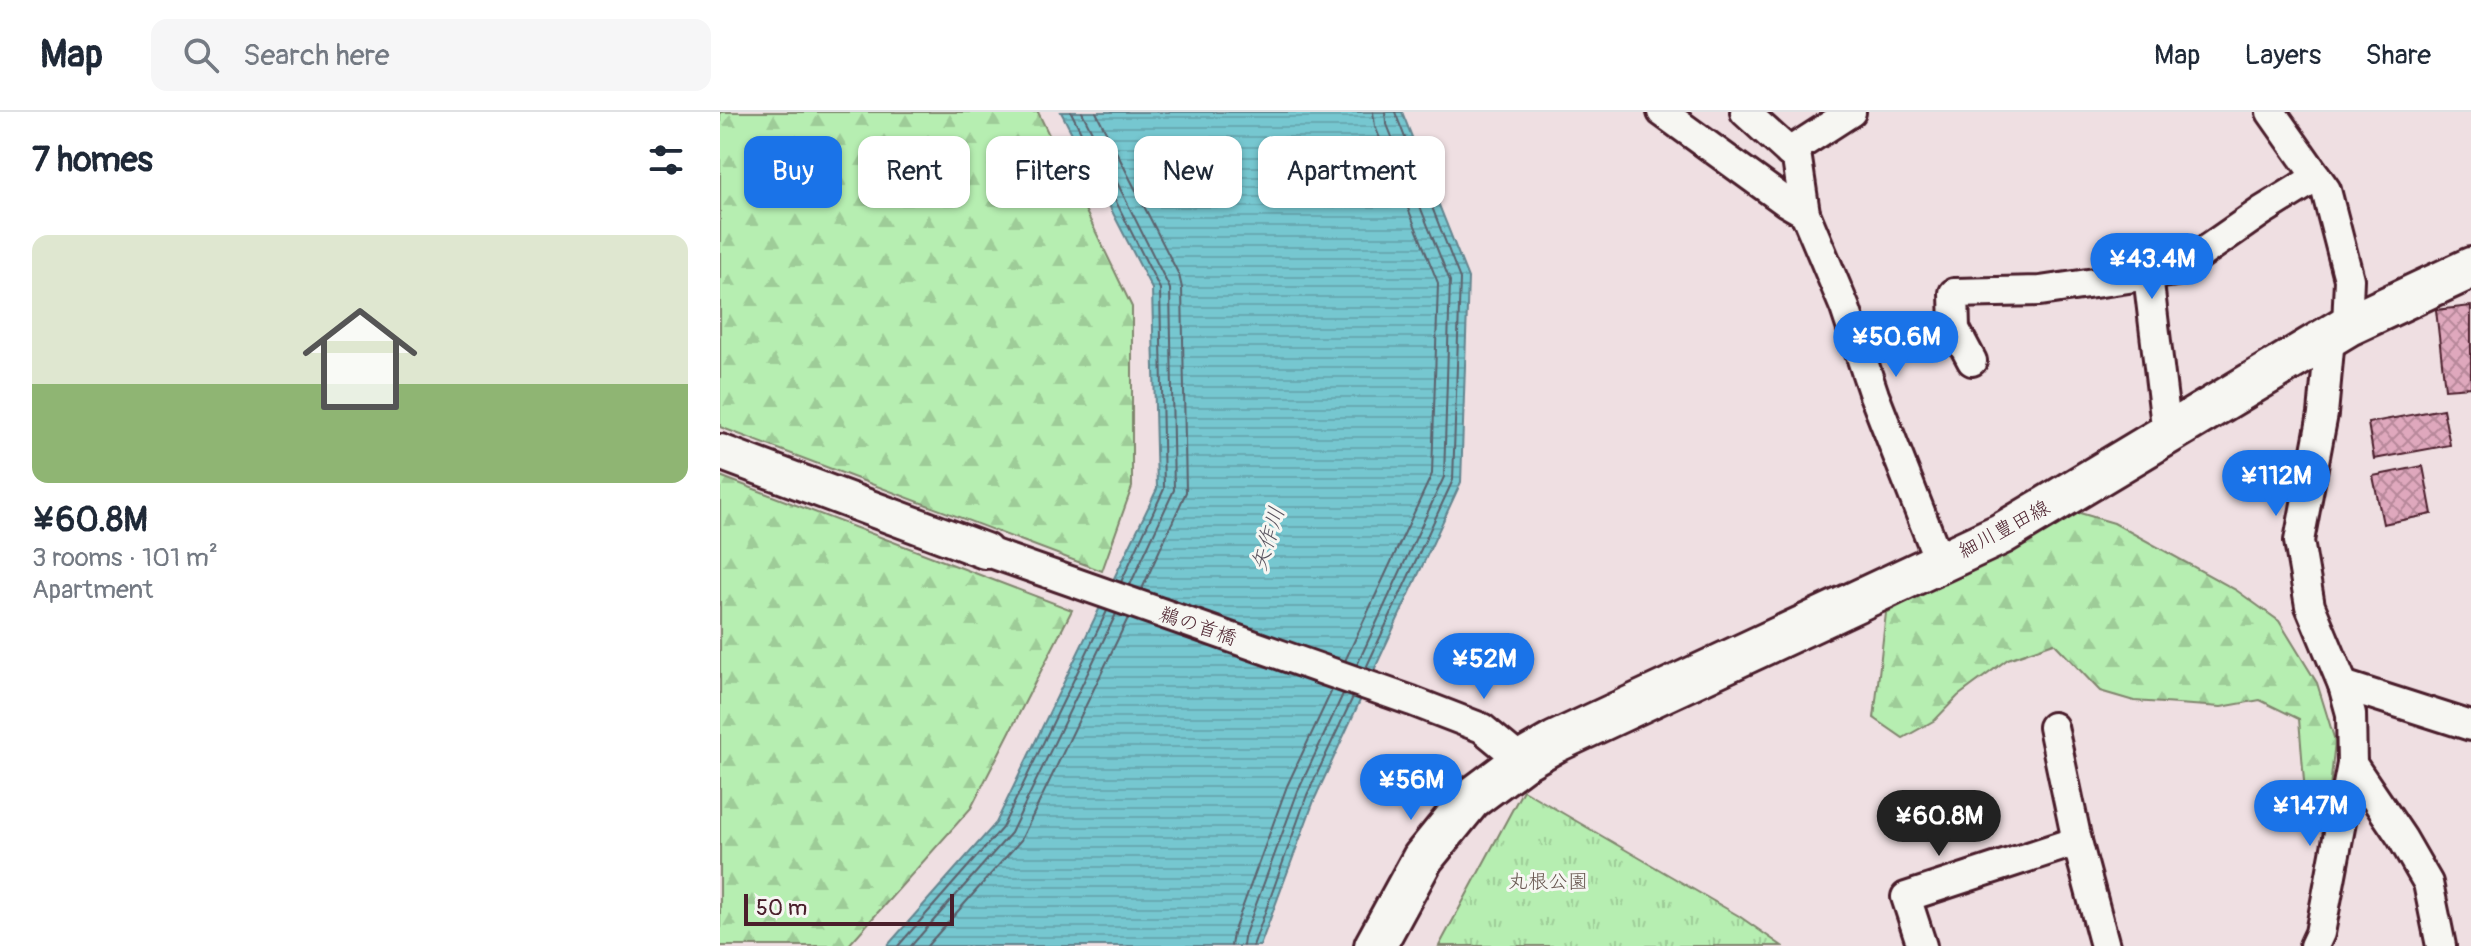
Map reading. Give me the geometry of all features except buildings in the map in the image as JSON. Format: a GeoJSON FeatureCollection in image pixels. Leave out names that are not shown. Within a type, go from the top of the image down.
{"type":"FeatureCollection","features":[{"type":"Feature","properties":{"kind":"main road","name":"細川豊田線"},"geometry":{"type":"LineString","coordinates":[[1375,946],[1423,858],[1471,799],[1522,761],[1555,742],[2001,534],[2338,332],[2471,268]]}},
{"type":"Feature","properties":{"kind":"street"},"geometry":{"type":"LineString","coordinates":[[1662,112],[1805,213]]}},
{"type":"Feature","properties":{"kind":"street"},"geometry":{"type":"LineString","coordinates":[[1745,112],[1797,159],[1805,213],[1845,308],[1874,395],[1940,563]]}},
{"type":"Feature","properties":{"kind":"street"},"geometry":{"type":"LineString","coordinates":[[1789,152],[1851,112]]}},
{"type":"Feature","properties":{"kind":"street"},"geometry":{"type":"LineString","coordinates":[[2271,112],[2326,190],[2349,279],[2299,541],[2310,606],[2343,685],[2351,714],[2352,764],[2320,933],[2314,946]]}},
{"type":"Feature","properties":{"kind":"street"},"geometry":{"type":"LineString","coordinates":[[1972,361],[1955,329],[1954,293],[2040,291],[2176,271],[2317,177]]}},
{"type":"Feature","properties":{"kind":"street"},"geometry":{"type":"LineString","coordinates":[[2148,275],[2167,434]]}},
{"type":"Feature","properties":{"kind":"street"},"geometry":{"type":"LineString","coordinates":[[720,452],[985,551]]}},
{"type":"Feature","properties":{"kind":"street","name":"鵜の首橋"},"geometry":{"type":"LineString","coordinates":[[985,551],[1482,728],[1522,761]]}},
{"type":"Feature","properties":{"kind":"street"},"geometry":{"type":"LineString","coordinates":[[2343,685],[2471,726]]}},
{"type":"Feature","properties":{"kind":"street"},"geometry":{"type":"LineString","coordinates":[[2053,727],[2077,841],[2105,946]]}},
{"type":"Feature","properties":{"kind":"street"},"geometry":{"type":"LineString","coordinates":[[2352,764],[2428,883],[2441,946]]}},
{"type":"Feature","properties":{"kind":"street"},"geometry":{"type":"LineString","coordinates":[[1922,946],[1906,897],[2077,841]]}},
{"type":"Feature","properties":{"kind":"green space"},"geometry":{"type":"Polygon","coordinates":[[[720,112],[1038,112],[1050,136],[986,136],[986,208],[1084,208],[1132,307],[1132,487],[1102,571],[720,427],[720,112]]]}},
{"type":"Feature","properties":{"kind":"green space"},"geometry":{"type":"Polygon","coordinates":[[[720,476],[1072,610],[971,808],[848,946],[720,946],[720,476]]]}},
{"type":"Feature","properties":{"kind":"green space"},"geometry":{"type":"Polygon","coordinates":[[[2073,511],[2114,523],[2236,590],[2279,621],[2317,683],[2335,741],[2327,817],[2307,818],[2299,719],[2260,700],[2221,707],[2134,701],[2100,691],[2054,643],[2008,659],[1958,696],[1935,720],[1903,738],[1874,718],[1886,613],[2073,511]]]}},
{"type":"Feature","properties":{"kind":"green space","name":"丸根公園"},"geometry":{"type":"Polygon","coordinates":[[[1523,790],[1739,916],[1782,946],[1439,946],[1523,790]]]}},
{"type":"Feature","properties":{"kind":"water","name":"矢作川"},"geometry":{"type":"Polygon","coordinates":[[[1061,112],[1402,112],[1412,136],[1258,136],[1258,208],[1440,208],[1468,278],[1461,482],[1315,798],[1260,946],[887,946],[996,823],[1157,489],[1152,289],[1110,208],[1118,208],[1118,136],[1073,136],[1061,112]]]}}]}
